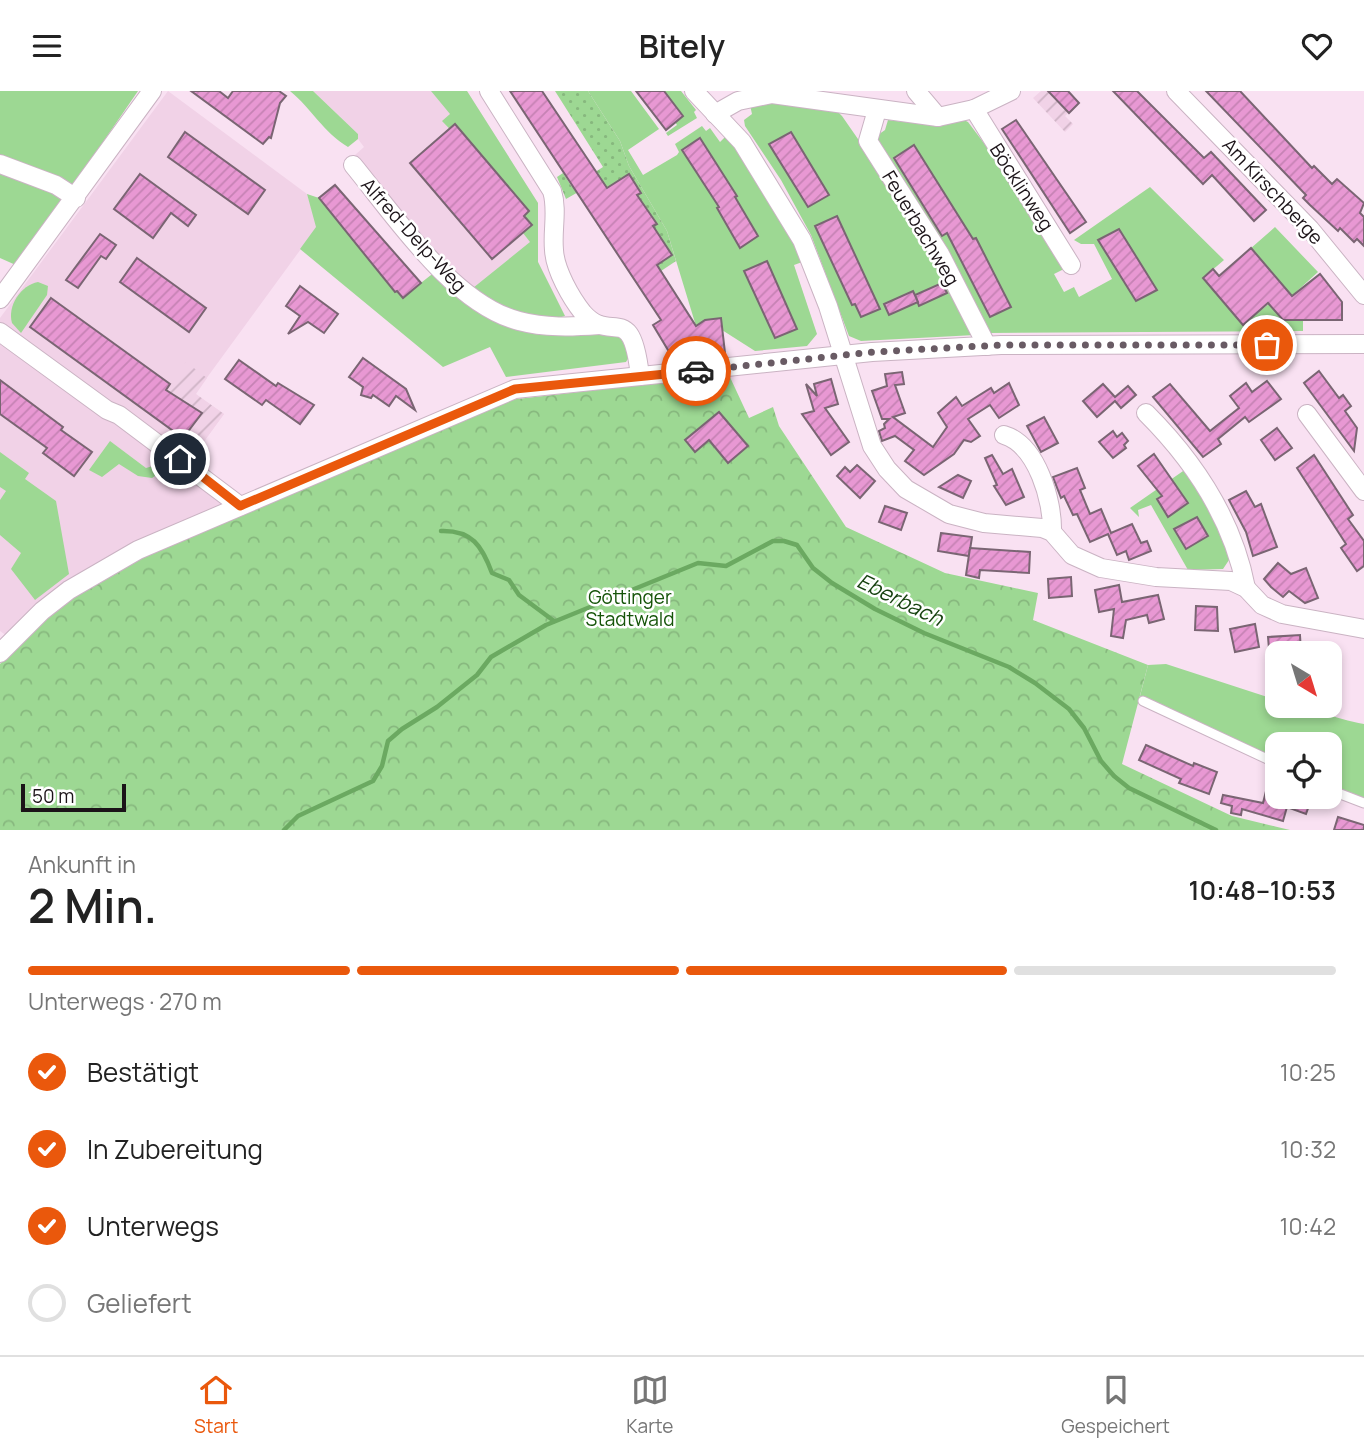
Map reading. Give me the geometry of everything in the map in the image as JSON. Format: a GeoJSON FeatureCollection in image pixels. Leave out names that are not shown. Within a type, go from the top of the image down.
{"type":"FeatureCollection","features":[{"type":"Feature","properties":{"kind":"street"},"geometry":{"type":"LineString","coordinates":[[0,299],[152,91]]}},
{"type":"Feature","properties":{"kind":"street","name":"Alfred-Delp-Weg"},"geometry":{"type":"LineString","coordinates":[[489,91],[549,184],[555,206],[556,263],[583,313],[599,325]]}},
{"type":"Feature","properties":{"kind":"street"},"geometry":{"type":"LineString","coordinates":[[694,91],[742,142],[790,218],[816,272],[872,446],[887,469],[906,489],[927,504],[949,514],[984,523],[1033,526],[1052,532],[1072,555],[1101,568],[1156,577],[1231,581],[1246,589],[1262,605],[1282,614],[1364,629]]}},
{"type":"Feature","properties":{"kind":"street"},"geometry":{"type":"LineString","coordinates":[[916,91],[938,117]]}},
{"type":"Feature","properties":{"kind":"street"},"geometry":{"type":"LineString","coordinates":[[715,114],[753,97],[810,94],[877,110],[938,117],[974,109],[1011,91]]}},
{"type":"Feature","properties":{"kind":"street","name":"Am Kirschberge"},"geometry":{"type":"LineString","coordinates":[[1176,91],[1300,219],[1364,295]]}},
{"type":"Feature","properties":{"kind":"street","name":"Böcklinweg"},"geometry":{"type":"LineString","coordinates":[[974,109],[1071,265]]}},
{"type":"Feature","properties":{"kind":"street","name":"Feuerbachweg"},"geometry":{"type":"LineString","coordinates":[[877,110],[868,141],[940,254],[987,346]]}},
{"type":"Feature","properties":{"kind":"street"},"geometry":{"type":"LineString","coordinates":[[0,164],[56,185],[76,198]]}},
{"type":"Feature","properties":{"kind":"street","name":"Alfred-Delp-Weg"},"geometry":{"type":"LineString","coordinates":[[352,165],[440,267],[474,300],[502,315],[535,325],[622,327],[629,333],[636,349],[640,376]]}},
{"type":"Feature","properties":{"kind":"street"},"geometry":{"type":"LineString","coordinates":[[0,332],[107,409],[112,423],[205,490],[215,489],[240,506]]}},
{"type":"Feature","properties":{"kind":"street"},"geometry":{"type":"LineString","coordinates":[[0,653],[42,611],[94,574],[138,550],[496,395],[542,384],[844,355],[987,346],[1364,344]]}},
{"type":"Feature","properties":{"kind":"street"},"geometry":{"type":"LineString","coordinates":[[1146,413],[1191,465],[1213,498],[1239,558],[1246,589]]}},
{"type":"Feature","properties":{"kind":"street"},"geometry":{"type":"LineString","coordinates":[[1307,414],[1364,491]]}},
{"type":"Feature","properties":{"kind":"street"},"geometry":{"type":"LineString","coordinates":[[1004,435],[1013,438],[1029,455],[1051,507],[1052,532]]}},
{"type":"Feature","properties":{"kind":"lane"},"geometry":{"type":"LineString","coordinates":[[1143,701],[1265,758]]}},
{"type":"Feature","properties":{"kind":"lane"},"geometry":{"type":"LineString","coordinates":[[1342,795],[1364,803]]}},
{"type":"Feature","properties":{"kind":"shaded area"},"geometry":{"type":"Polygon","coordinates":[[[168,91],[307,194],[317,227],[195,394],[224,414],[197,451],[230,519],[18,644],[0,631],[0,318],[168,91]]]}},
{"type":"Feature","properties":{"kind":"shaded area"},"geometry":{"type":"Polygon","coordinates":[[[313,91],[467,91],[538,203],[538,262],[565,316],[486,299],[452,272],[355,155],[364,147],[358,134],[313,91]]]}},
{"type":"Feature","properties":{"kind":"shaded area"},"geometry":{"type":"Polygon","coordinates":[[[1041,91],[1068,91],[1079,103],[1065,116],[1073,124],[1065,132],[1033,98],[1041,91]]]}},
{"type":"Feature","properties":{"kind":"shaded area"},"geometry":{"type":"Polygon","coordinates":[[[186,362],[207,378],[196,394],[224,414],[197,451],[149,413],[186,362]]]}},
{"type":"Feature","properties":{"kind":"green space"},"geometry":{"type":"Polygon","coordinates":[[[0,91],[138,91],[18,266],[0,258],[0,91]]]}},
{"type":"Feature","properties":{"kind":"green space"},"geometry":{"type":"Polygon","coordinates":[[[290,91],[313,91],[358,134],[358,139],[348,147],[339,141],[290,91]]]}},
{"type":"Feature","properties":{"kind":"green space"},"geometry":{"type":"Polygon","coordinates":[[[431,91],[467,91],[538,203],[538,262],[565,316],[555,319],[576,332],[619,337],[624,340],[629,357],[626,362],[506,377],[490,347],[443,367],[300,249],[316,227],[307,194],[319,198],[395,292],[403,297],[431,275],[452,272],[473,288],[530,242],[523,233],[531,225],[524,216],[529,211],[442,121],[450,114],[431,91]]]}},
{"type":"Feature","properties":{"kind":"green space"},"geometry":{"type":"Polygon","coordinates":[[[555,91],[588,91],[620,141],[629,166],[667,231],[676,261],[661,271],[601,179],[566,199],[557,177],[563,173],[572,187],[603,167],[555,91]]]}},
{"type":"Feature","properties":{"kind":"green space"},"geometry":{"type":"Polygon","coordinates":[[[588,91],[631,91],[659,129],[628,150],[643,175],[677,155],[679,152],[675,144],[702,126],[706,131],[710,128],[720,142],[727,135],[737,145],[805,261],[794,265],[817,334],[807,346],[755,351],[722,330],[721,318],[705,320],[696,326],[667,231],[629,166],[620,141],[588,91]]]}},
{"type":"Feature","properties":{"kind":"green space"},"geometry":{"type":"Polygon","coordinates":[[[664,91],[681,91],[696,110],[694,112],[697,118],[668,136],[666,133],[677,125],[675,122],[683,116],[664,91]]]}},
{"type":"Feature","properties":{"kind":"green space"},"geometry":{"type":"Polygon","coordinates":[[[767,101],[835,109],[842,116],[908,211],[975,335],[861,341],[849,336],[811,235],[781,180],[745,126],[744,120],[752,114],[750,105],[767,101]]]}},
{"type":"Feature","properties":{"kind":"green space"},"geometry":{"type":"Polygon","coordinates":[[[962,119],[968,122],[1011,179],[1064,269],[1054,274],[1064,292],[1074,287],[1079,297],[1112,279],[1094,244],[1081,244],[1074,240],[1150,187],[1224,260],[1203,278],[1243,324],[1269,304],[1234,263],[1275,227],[1318,272],[1296,292],[1308,308],[1294,320],[1303,320],[1303,331],[988,333],[875,137],[885,130],[888,120],[922,124],[962,119]]]}},
{"type":"Feature","properties":{"kind":"green space"},"geometry":{"type":"Polygon","coordinates":[[[38,282],[48,286],[47,295],[21,333],[12,323],[14,303],[26,287],[38,282]]]}},
{"type":"Feature","properties":{"kind":"green space","name":"Göttinger Stadtwald"},"geometry":{"type":"Polygon","coordinates":[[[729,375],[749,418],[773,407],[779,426],[846,527],[945,573],[1038,593],[1033,620],[1148,665],[1122,764],[1232,816],[1290,830],[0,830],[0,664],[52,612],[78,593],[140,558],[508,400],[729,375]]]}},
{"type":"Feature","properties":{"kind":"green space"},"geometry":{"type":"Polygon","coordinates":[[[110,441],[146,468],[153,466],[161,472],[152,478],[138,476],[119,464],[102,477],[89,470],[110,441]]]}},
{"type":"Feature","properties":{"kind":"green space"},"geometry":{"type":"Polygon","coordinates":[[[0,452],[29,473],[25,479],[56,501],[69,574],[35,600],[11,569],[21,553],[0,535],[0,500],[6,491],[0,487],[0,452]]]}},
{"type":"Feature","properties":{"kind":"green space"},"geometry":{"type":"Polygon","coordinates":[[[1186,469],[1204,497],[1231,557],[1223,569],[1188,570],[1151,505],[1138,510],[1139,517],[1130,508],[1186,469]]]}},
{"type":"Feature","properties":{"kind":"green space"},"geometry":{"type":"Polygon","coordinates":[[[1166,664],[1265,696],[1265,718],[1339,718],[1364,724],[1364,800],[1342,790],[1342,732],[1265,732],[1265,755],[1140,696],[1148,665],[1166,664]]]}},
{"type":"Feature","properties":{"kind":"building"},"geometry":{"type":"Polygon","coordinates":[[[191,91],[219,91],[228,98],[233,91],[279,91],[286,96],[280,103],[271,138],[263,144],[191,91]]]}},
{"type":"Feature","properties":{"kind":"building"},"geometry":{"type":"Polygon","coordinates":[[[510,91],[542,91],[607,188],[629,174],[641,193],[637,195],[657,224],[653,226],[672,255],[657,265],[696,326],[705,320],[721,318],[725,353],[699,357],[668,350],[653,325],[661,320],[510,91]]]}},
{"type":"Feature","properties":{"kind":"building"},"geometry":{"type":"Polygon","coordinates":[[[636,91],[664,91],[683,116],[666,130],[636,91]]]}},
{"type":"Feature","properties":{"kind":"building"},"geometry":{"type":"Polygon","coordinates":[[[1048,91],[1068,91],[1079,103],[1069,113],[1048,91]]]}},
{"type":"Feature","properties":{"kind":"building"},"geometry":{"type":"Polygon","coordinates":[[[1113,91],[1137,91],[1204,158],[1211,152],[1266,210],[1254,221],[1212,175],[1203,184],[1113,91]]]}},
{"type":"Feature","properties":{"kind":"building"},"geometry":{"type":"Polygon","coordinates":[[[1206,91],[1240,91],[1312,168],[1314,166],[1332,184],[1337,179],[1364,203],[1360,213],[1364,217],[1364,246],[1357,239],[1354,242],[1340,228],[1338,231],[1310,205],[1303,198],[1306,195],[1206,91]]]}},
{"type":"Feature","properties":{"kind":"building"},"geometry":{"type":"Polygon","coordinates":[[[1016,120],[1086,222],[1070,233],[1002,129],[1016,120]]]}},
{"type":"Feature","properties":{"kind":"building"},"geometry":{"type":"Polygon","coordinates":[[[455,124],[529,211],[524,216],[532,225],[492,259],[410,163],[455,124]]]}},
{"type":"Feature","properties":{"kind":"building"},"geometry":{"type":"Polygon","coordinates":[[[185,132],[265,190],[248,214],[168,157],[185,132]]]}},
{"type":"Feature","properties":{"kind":"building"},"geometry":{"type":"Polygon","coordinates":[[[791,132],[829,195],[808,207],[769,144],[791,132]]]}},
{"type":"Feature","properties":{"kind":"building"},"geometry":{"type":"Polygon","coordinates":[[[700,138],[737,196],[735,197],[758,236],[740,248],[717,208],[719,207],[682,150],[700,138]]]}},
{"type":"Feature","properties":{"kind":"building"},"geometry":{"type":"Polygon","coordinates":[[[914,145],[973,239],[976,238],[1011,307],[990,317],[947,233],[942,236],[894,158],[914,145]]]}},
{"type":"Feature","properties":{"kind":"building"},"geometry":{"type":"Polygon","coordinates":[[[140,174],[196,215],[188,226],[171,213],[153,238],[114,209],[140,174]]]}},
{"type":"Feature","properties":{"kind":"building"},"geometry":{"type":"Polygon","coordinates":[[[335,185],[421,283],[403,298],[395,292],[319,198],[335,185]]]}},
{"type":"Feature","properties":{"kind":"building"},"geometry":{"type":"Polygon","coordinates":[[[837,216],[880,309],[861,317],[855,304],[852,305],[815,226],[837,216]]]}},
{"type":"Feature","properties":{"kind":"building"},"geometry":{"type":"Polygon","coordinates":[[[1119,229],[1157,290],[1136,301],[1098,240],[1119,229]]]}},
{"type":"Feature","properties":{"kind":"building"},"geometry":{"type":"Polygon","coordinates":[[[100,234],[116,245],[106,259],[101,256],[78,288],[66,280],[100,234]]]}},
{"type":"Feature","properties":{"kind":"building"},"geometry":{"type":"Polygon","coordinates":[[[1251,248],[1292,296],[1320,274],[1342,302],[1342,320],[1283,320],[1268,303],[1243,325],[1203,278],[1213,269],[1219,276],[1251,248]]]}},
{"type":"Feature","properties":{"kind":"building"},"geometry":{"type":"Polygon","coordinates":[[[137,258],[206,308],[189,332],[120,282],[137,258]]]}},
{"type":"Feature","properties":{"kind":"building"},"geometry":{"type":"Polygon","coordinates":[[[767,261],[797,329],[775,338],[744,271],[767,261]]]}},
{"type":"Feature","properties":{"kind":"building"},"geometry":{"type":"Polygon","coordinates":[[[942,283],[947,293],[919,306],[915,295],[942,283]]]}},
{"type":"Feature","properties":{"kind":"building"},"geometry":{"type":"Polygon","coordinates":[[[300,286],[338,314],[324,333],[308,322],[288,334],[300,316],[286,306],[300,286]]]}},
{"type":"Feature","properties":{"kind":"building"},"geometry":{"type":"Polygon","coordinates":[[[913,291],[918,302],[889,315],[884,304],[913,291]]]}},
{"type":"Feature","properties":{"kind":"building"},"geometry":{"type":"Polygon","coordinates":[[[51,298],[170,384],[166,390],[202,413],[183,438],[30,327],[51,298]]]}},
{"type":"Feature","properties":{"kind":"building"},"geometry":{"type":"Polygon","coordinates":[[[363,358],[406,389],[415,410],[396,396],[389,406],[373,395],[371,398],[361,395],[363,387],[349,377],[363,358]]]}},
{"type":"Feature","properties":{"kind":"building"},"geometry":{"type":"Polygon","coordinates":[[[239,360],[276,386],[278,383],[314,405],[300,424],[266,400],[262,405],[225,379],[239,360]]]}},
{"type":"Feature","properties":{"kind":"building"},"geometry":{"type":"Polygon","coordinates":[[[1319,371],[1339,398],[1343,395],[1351,406],[1345,411],[1357,428],[1354,451],[1304,383],[1319,371]]]}},
{"type":"Feature","properties":{"kind":"building"},"geometry":{"type":"Polygon","coordinates":[[[902,372],[904,384],[895,385],[905,413],[893,417],[933,447],[947,427],[938,413],[956,397],[962,406],[991,388],[994,393],[1009,383],[1019,405],[999,418],[990,405],[968,419],[980,436],[971,442],[964,440],[954,454],[924,475],[905,461],[914,450],[895,436],[882,441],[879,431],[885,428],[884,424],[889,419],[882,419],[872,391],[887,386],[885,374],[902,372]]]}},
{"type":"Feature","properties":{"kind":"building"},"geometry":{"type":"Polygon","coordinates":[[[831,379],[838,404],[825,408],[849,442],[831,455],[802,414],[814,411],[806,384],[817,396],[814,384],[831,379]]]}},
{"type":"Feature","properties":{"kind":"building"},"geometry":{"type":"Polygon","coordinates":[[[0,380],[92,452],[74,476],[43,453],[47,448],[0,414],[0,380]]]}},
{"type":"Feature","properties":{"kind":"building"},"geometry":{"type":"Polygon","coordinates":[[[1267,381],[1281,399],[1249,422],[1245,417],[1218,439],[1221,444],[1203,457],[1153,397],[1170,384],[1210,431],[1239,408],[1230,396],[1246,383],[1252,392],[1267,381]]]}},
{"type":"Feature","properties":{"kind":"building"},"geometry":{"type":"Polygon","coordinates":[[[1103,384],[1115,397],[1128,386],[1136,395],[1121,408],[1115,401],[1097,417],[1083,401],[1103,384]]]}},
{"type":"Feature","properties":{"kind":"building"},"geometry":{"type":"Polygon","coordinates":[[[719,412],[748,446],[728,463],[709,440],[695,452],[685,440],[719,412]]]}},
{"type":"Feature","properties":{"kind":"building"},"geometry":{"type":"Polygon","coordinates":[[[1044,417],[1058,443],[1041,452],[1027,426],[1044,417]]]}},
{"type":"Feature","properties":{"kind":"building"},"geometry":{"type":"Polygon","coordinates":[[[1277,428],[1292,448],[1275,460],[1261,440],[1277,428]]]}},
{"type":"Feature","properties":{"kind":"building"},"geometry":{"type":"Polygon","coordinates":[[[1113,431],[1117,437],[1122,433],[1128,441],[1124,445],[1126,448],[1113,458],[1099,442],[1113,431]]]}},
{"type":"Feature","properties":{"kind":"building"},"geometry":{"type":"Polygon","coordinates":[[[1154,454],[1188,503],[1168,517],[1157,499],[1162,496],[1138,466],[1154,454]]]}},
{"type":"Feature","properties":{"kind":"building"},"geometry":{"type":"Polygon","coordinates":[[[992,455],[1003,474],[1012,469],[1024,497],[1006,505],[994,486],[997,485],[985,458],[992,455]]]}},
{"type":"Feature","properties":{"kind":"building"},"geometry":{"type":"Polygon","coordinates":[[[1314,455],[1353,515],[1348,519],[1364,541],[1364,566],[1357,571],[1341,548],[1346,544],[1297,468],[1314,455]]]}},
{"type":"Feature","properties":{"kind":"building"},"geometry":{"type":"Polygon","coordinates":[[[857,465],[875,481],[860,498],[837,476],[845,467],[850,472],[857,465]]]}},
{"type":"Feature","properties":{"kind":"building"},"geometry":{"type":"Polygon","coordinates":[[[1077,468],[1085,488],[1080,490],[1090,514],[1101,509],[1111,533],[1132,524],[1141,543],[1147,541],[1151,551],[1129,560],[1126,551],[1117,555],[1108,534],[1090,542],[1077,514],[1073,515],[1064,496],[1061,498],[1053,477],[1077,468]]]}},
{"type":"Feature","properties":{"kind":"building"},"geometry":{"type":"Polygon","coordinates":[[[958,475],[971,481],[963,498],[939,487],[958,475]]]}},
{"type":"Feature","properties":{"kind":"building"},"geometry":{"type":"Polygon","coordinates":[[[1246,491],[1255,507],[1261,504],[1277,547],[1253,556],[1246,532],[1229,500],[1246,491]]]}},
{"type":"Feature","properties":{"kind":"building"},"geometry":{"type":"Polygon","coordinates":[[[885,506],[907,513],[901,530],[879,522],[885,506]]]}},
{"type":"Feature","properties":{"kind":"building"},"geometry":{"type":"Polygon","coordinates":[[[1197,517],[1208,536],[1186,549],[1174,529],[1197,517]]]}},
{"type":"Feature","properties":{"kind":"building"},"geometry":{"type":"Polygon","coordinates":[[[941,533],[972,537],[969,556],[938,551],[941,533]]]}},
{"type":"Feature","properties":{"kind":"building"},"geometry":{"type":"Polygon","coordinates":[[[970,548],[1030,552],[1029,573],[980,570],[979,578],[966,575],[970,548]]]}},
{"type":"Feature","properties":{"kind":"building"},"geometry":{"type":"Polygon","coordinates":[[[1278,563],[1291,574],[1306,568],[1318,598],[1305,603],[1289,591],[1283,597],[1271,587],[1264,579],[1278,563]]]}},
{"type":"Feature","properties":{"kind":"building"},"geometry":{"type":"Polygon","coordinates":[[[1071,577],[1072,596],[1049,598],[1048,579],[1071,577]]]}},
{"type":"Feature","properties":{"kind":"building"},"geometry":{"type":"Polygon","coordinates":[[[1119,585],[1122,602],[1158,595],[1164,619],[1149,623],[1147,615],[1126,620],[1123,638],[1111,636],[1114,609],[1099,612],[1095,590],[1119,585]]]}},
{"type":"Feature","properties":{"kind":"building"},"geometry":{"type":"Polygon","coordinates":[[[1196,606],[1217,607],[1218,631],[1195,630],[1196,606]]]}},
{"type":"Feature","properties":{"kind":"building"},"geometry":{"type":"Polygon","coordinates":[[[1255,624],[1259,647],[1235,652],[1230,629],[1255,624]]]}},
{"type":"Feature","properties":{"kind":"building"},"geometry":{"type":"Polygon","coordinates":[[[1300,635],[1300,641],[1268,641],[1268,637],[1300,635]]]}},
{"type":"Feature","properties":{"kind":"building"},"geometry":{"type":"Polygon","coordinates":[[[1146,745],[1193,766],[1194,763],[1217,772],[1209,794],[1179,783],[1181,779],[1139,760],[1146,745]]]}},
{"type":"Feature","properties":{"kind":"building"},"geometry":{"type":"Polygon","coordinates":[[[1223,795],[1263,803],[1265,795],[1265,809],[1286,809],[1283,821],[1242,809],[1241,815],[1231,813],[1232,806],[1221,803],[1223,795]]]}},
{"type":"Feature","properties":{"kind":"building"},"geometry":{"type":"Polygon","coordinates":[[[1292,809],[1308,809],[1306,814],[1292,809]]]}},
{"type":"Feature","properties":{"kind":"building"},"geometry":{"type":"Polygon","coordinates":[[[1338,817],[1364,825],[1364,830],[1334,830],[1338,817]]]}},
{"type":"Feature","properties":{"kind":"waterway"},"geometry":{"type":"LineString","coordinates":[[441,531],[461,533],[474,541],[492,573],[509,580],[519,595],[554,621]]}},
{"type":"Feature","properties":{"kind":"waterway","name":"Eberbach"},"geometry":{"type":"LineString","coordinates":[[284,830],[298,816],[373,781],[382,766],[388,741],[477,675],[491,657],[546,625],[698,563],[726,566],[773,541],[797,545],[813,568],[875,609],[924,633],[1009,667],[1035,683],[1069,709],[1084,728],[1101,761],[1114,776],[1129,788],[1216,830]]}},
{"type":"Feature","properties":{"kind":"way so far"},"geometry":{"type":"LineString","coordinates":[[696,371],[873,352],[1001,345],[1267,345]]}},
{"type":"Feature","properties":{"kind":"route"},"geometry":{"type":"LineString","coordinates":[[180,459],[240,506],[515,389],[542,384],[696,371]]}}]}
